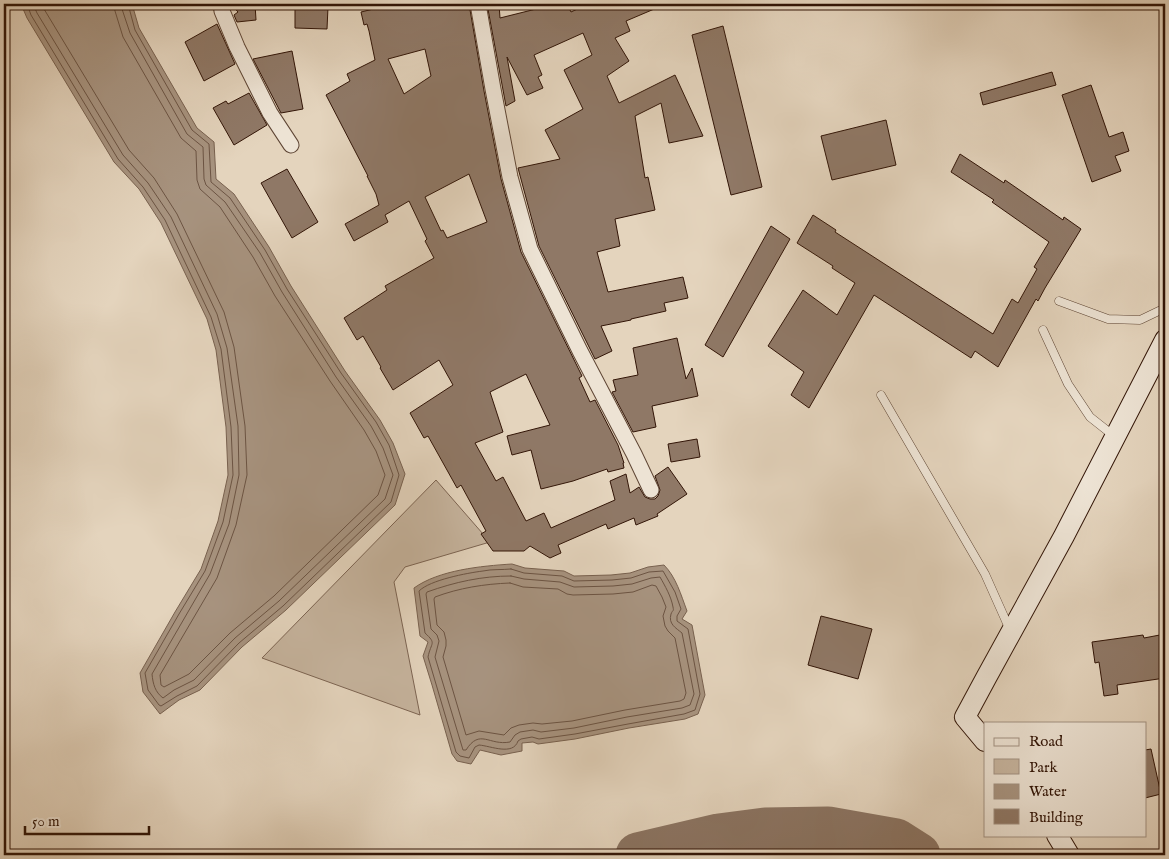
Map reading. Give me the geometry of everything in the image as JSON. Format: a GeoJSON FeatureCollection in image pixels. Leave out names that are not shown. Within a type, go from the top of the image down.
{"type":"FeatureCollection","features":[{"type":"Feature","properties":{"kind":"street"},"geometry":{"type":"LineString","coordinates":[[221,4],[222,11],[237,47],[270,113],[291,145]]}},
{"type":"Feature","properties":{"kind":"street"},"geometry":{"type":"LineString","coordinates":[[478,4],[508,169],[530,249],[651,490]]}},
{"type":"Feature","properties":{"kind":"street"},"geometry":{"type":"LineString","coordinates":[[984,741],[966,717],[1064,536],[1165,340]]}},
{"type":"Feature","properties":{"kind":"street"},"geometry":{"type":"LineString","coordinates":[[1058,836],[1070,855]]}},
{"type":"Feature","properties":{"kind":"lane"},"geometry":{"type":"LineString","coordinates":[[1059,301],[1108,319],[1140,320],[1165,308]]}},
{"type":"Feature","properties":{"kind":"lane"},"geometry":{"type":"LineString","coordinates":[[1043,330],[1068,384],[1081,404],[1090,417],[1115,437]]}},
{"type":"Feature","properties":{"kind":"lane"},"geometry":{"type":"LineString","coordinates":[[881,395],[985,574],[1011,632]]}},
{"type":"Feature","properties":{"kind":"green space"},"geometry":{"type":"Polygon","coordinates":[[[436,480],[490,542],[405,567],[394,582],[420,715],[262,658],[436,480]]]}},
{"type":"Feature","properties":{"kind":"water"},"geometry":{"type":"Polygon","coordinates":[[[21,4],[132,4],[139,28],[197,128],[214,142],[216,179],[234,194],[345,371],[380,420],[393,443],[405,474],[395,505],[286,610],[242,647],[200,690],[179,700],[160,714],[143,692],[140,673],[201,569],[218,521],[228,475],[226,427],[216,350],[207,319],[161,223],[139,189],[114,162],[27,18],[21,4]]]}},
{"type":"Feature","properties":{"kind":"water"},"geometry":{"type":"Polygon","coordinates":[[[512,564],[525,568],[564,571],[574,576],[630,573],[648,567],[664,565],[675,581],[687,611],[682,619],[692,625],[705,695],[698,714],[685,719],[575,739],[538,744],[533,742],[522,743],[522,751],[501,755],[480,750],[471,764],[457,761],[452,754],[423,656],[428,642],[420,636],[414,588],[448,573],[512,564]]]}},
{"type":"Feature","properties":{"kind":"building"},"geometry":{"type":"Polygon","coordinates":[[[231,4],[255,4],[256,20],[237,22],[234,15],[238,12],[231,4]]]}},
{"type":"Feature","properties":{"kind":"building"},"geometry":{"type":"Polygon","coordinates":[[[394,4],[469,4],[501,179],[521,252],[582,376],[579,378],[590,402],[595,400],[618,445],[624,463],[624,468],[608,472],[607,469],[573,481],[541,489],[531,450],[512,455],[507,436],[550,425],[526,374],[490,392],[503,432],[475,443],[496,481],[503,477],[526,521],[544,513],[551,528],[615,500],[610,481],[626,474],[630,493],[639,487],[645,497],[655,499],[660,490],[655,476],[668,467],[687,494],[657,514],[658,516],[636,525],[634,518],[608,529],[606,524],[558,545],[561,553],[550,558],[530,546],[524,551],[493,551],[481,534],[486,531],[461,485],[457,488],[428,436],[424,438],[410,413],[453,385],[439,360],[393,390],[363,336],[357,340],[344,318],[387,290],[385,286],[434,258],[409,201],[385,215],[388,222],[354,241],[345,224],[379,205],[368,176],[326,95],[350,81],[347,74],[375,60],[367,24],[364,25],[361,12],[394,4]],[[425,49],[388,59],[404,94],[431,76],[425,49]],[[469,174],[425,197],[441,231],[443,230],[447,238],[487,222],[469,174]]]}},
{"type":"Feature","properties":{"kind":"building"},"geometry":{"type":"Polygon","coordinates":[[[487,4],[499,4],[500,18],[536,9],[535,4],[567,4],[571,12],[588,4],[666,4],[626,21],[630,31],[615,38],[629,61],[607,76],[619,103],[675,75],[703,136],[669,143],[661,103],[635,116],[645,178],[648,177],[655,210],[615,219],[620,246],[597,252],[608,292],[683,277],[688,298],[664,303],[666,311],[601,326],[612,351],[595,359],[539,246],[518,168],[560,159],[545,130],[583,109],[564,70],[592,55],[583,33],[534,55],[542,75],[538,77],[543,88],[527,95],[507,57],[515,101],[506,106],[487,4]]]}},
{"type":"Feature","properties":{"kind":"building"},"geometry":{"type":"Polygon","coordinates":[[[295,5],[328,7],[327,29],[295,28],[295,5]]]}},
{"type":"Feature","properties":{"kind":"building"},"geometry":{"type":"Polygon","coordinates":[[[217,24],[235,64],[204,81],[185,42],[217,24]]]}},
{"type":"Feature","properties":{"kind":"building"},"geometry":{"type":"Polygon","coordinates":[[[723,26],[762,187],[731,195],[692,35],[723,26]]]}},
{"type":"Feature","properties":{"kind":"building"},"geometry":{"type":"Polygon","coordinates":[[[292,51],[303,109],[281,113],[253,59],[292,51]]]}},
{"type":"Feature","properties":{"kind":"building"},"geometry":{"type":"Polygon","coordinates":[[[1052,72],[1056,85],[983,105],[980,93],[1052,72]]]}},
{"type":"Feature","properties":{"kind":"building"},"geometry":{"type":"Polygon","coordinates":[[[1091,85],[1109,137],[1123,132],[1129,151],[1115,156],[1121,171],[1092,182],[1062,95],[1091,85]]]}},
{"type":"Feature","properties":{"kind":"building"},"geometry":{"type":"Polygon","coordinates":[[[249,93],[267,125],[234,145],[213,108],[226,101],[228,104],[249,93]]]}},
{"type":"Feature","properties":{"kind":"building"},"geometry":{"type":"Polygon","coordinates":[[[886,120],[896,165],[832,180],[821,136],[886,120]]]}},
{"type":"Feature","properties":{"kind":"building"},"geometry":{"type":"Polygon","coordinates":[[[960,154],[1004,183],[1005,180],[1063,220],[1064,217],[1081,229],[1038,301],[1036,299],[998,367],[975,351],[971,358],[874,295],[809,408],[791,395],[804,372],[768,346],[803,290],[837,315],[855,283],[832,268],[833,266],[797,243],[813,215],[836,230],[835,232],[993,334],[1012,299],[1018,303],[1037,269],[1034,267],[1049,242],[992,202],[994,200],[951,172],[960,154]]]}},
{"type":"Feature","properties":{"kind":"building"},"geometry":{"type":"Polygon","coordinates":[[[287,169],[318,222],[292,238],[261,183],[287,169]]]}},
{"type":"Feature","properties":{"kind":"building"},"geometry":{"type":"Polygon","coordinates":[[[771,226],[790,239],[723,357],[705,345],[771,226]]]}},
{"type":"Feature","properties":{"kind":"building"},"geometry":{"type":"Polygon","coordinates":[[[677,338],[686,379],[692,368],[698,396],[652,406],[656,427],[633,432],[612,392],[616,391],[613,380],[638,375],[633,348],[677,338]]]}},
{"type":"Feature","properties":{"kind":"building"},"geometry":{"type":"Polygon","coordinates":[[[697,439],[700,457],[671,462],[668,444],[697,439]]]}},
{"type":"Feature","properties":{"kind":"building"},"geometry":{"type":"Polygon","coordinates":[[[821,616],[872,629],[858,679],[808,665],[821,616]]]}},
{"type":"Feature","properties":{"kind":"building"},"geometry":{"type":"Polygon","coordinates":[[[1165,634],[1165,678],[1117,685],[1118,694],[1104,696],[1099,662],[1095,663],[1092,642],[1143,635],[1144,638],[1165,634]]]}},
{"type":"Feature","properties":{"kind":"building"},"geometry":{"type":"Polygon","coordinates":[[[1151,749],[1161,794],[1146,798],[1146,750],[1151,749]]]}},
{"type":"Feature","properties":{"kind":"taxiway"},"geometry":{"type":"LineString","coordinates":[[638,855],[719,836],[765,830],[828,829],[896,841],[918,855]]}}]}
